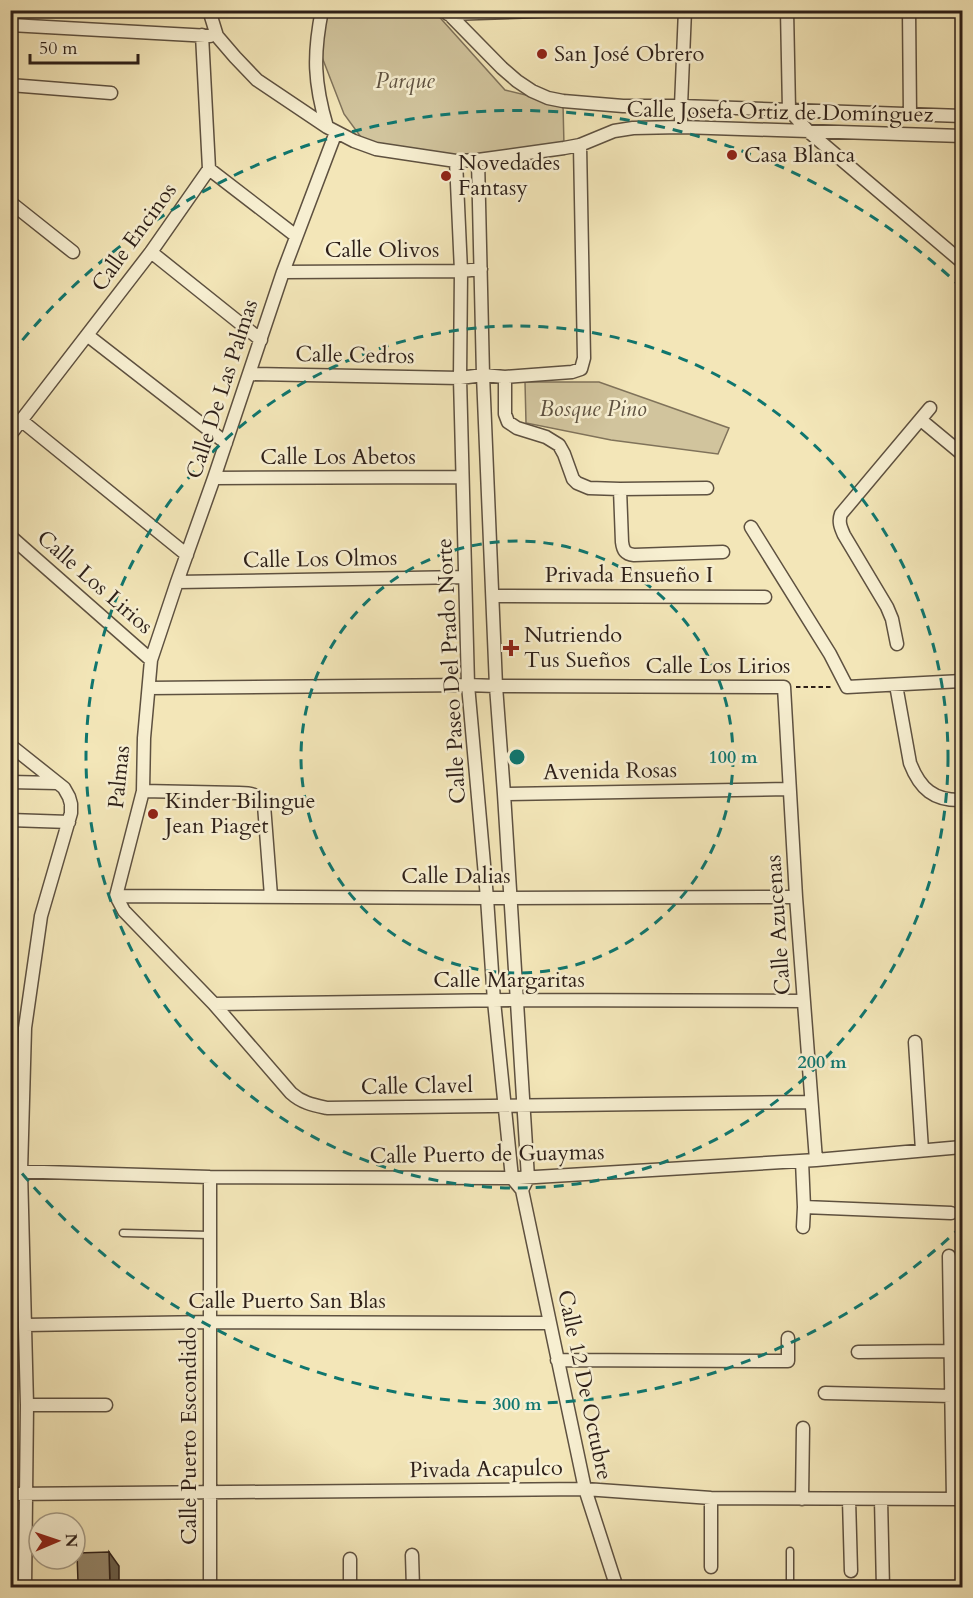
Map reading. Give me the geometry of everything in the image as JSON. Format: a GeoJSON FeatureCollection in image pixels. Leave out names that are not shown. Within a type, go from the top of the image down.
{"type":"FeatureCollection","features":[{"type":"Feature","properties":{"kind":"street"},"geometry":{"type":"LineString","coordinates":[[10,25],[217,36],[209,10]]}},
{"type":"Feature","properties":{"kind":"street"},"geometry":{"type":"LineString","coordinates":[[322,10],[317,34],[316,70],[318,93],[332,129]]}},
{"type":"Feature","properties":{"kind":"street"},"geometry":{"type":"LineString","coordinates":[[447,12],[566,10]]}},
{"type":"Feature","properties":{"kind":"street"},"geometry":{"type":"LineString","coordinates":[[681,127],[685,10]]}},
{"type":"Feature","properties":{"kind":"street"},"geometry":{"type":"LineString","coordinates":[[787,10],[789,110],[809,132],[963,262]]}},
{"type":"Feature","properties":{"kind":"street"},"geometry":{"type":"LineString","coordinates":[[909,10],[910,115]]}},
{"type":"Feature","properties":{"kind":"street","name":"Calle Josefa Ortiz de Domínguez"},"geometry":{"type":"LineString","coordinates":[[447,12],[517,81],[548,98],[623,106],[963,116]]}},
{"type":"Feature","properties":{"kind":"street"},"geometry":{"type":"LineString","coordinates":[[202,35],[209,169]]}},
{"type":"Feature","properties":{"kind":"street","name":"Calle Josefa Ortiz de Domínguez"},"geometry":{"type":"LineString","coordinates":[[217,36],[257,80],[332,129],[376,149],[456,161],[478,160],[580,145],[614,131],[633,128],[681,127],[963,136]]}},
{"type":"Feature","properties":{"kind":"street"},"geometry":{"type":"LineString","coordinates":[[10,85],[111,93]]}},
{"type":"Feature","properties":{"kind":"street","name":"Calle De Las Palmas"},"geometry":{"type":"LineString","coordinates":[[151,660],[332,129]]}},
{"type":"Feature","properties":{"kind":"street","name":"Calle Cedros"},"geometry":{"type":"LineString","coordinates":[[249,374],[460,378],[578,371],[583,365],[584,346],[580,145]]}},
{"type":"Feature","properties":{"kind":"street","name":"Calle Paseo Del Prado Norte"},"geometry":{"type":"LineString","coordinates":[[478,160],[483,375],[496,686],[528,1178]]}},
{"type":"Feature","properties":{"kind":"street","name":"Calle Paseo Del Prado Norte"},"geometry":{"type":"LineString","coordinates":[[456,161],[461,270],[460,378],[468,685],[494,1001],[512,1178]]}},
{"type":"Feature","properties":{"kind":"street","name":"Calle Olivos"},"geometry":{"type":"LineString","coordinates":[[209,169],[296,236]]}},
{"type":"Feature","properties":{"kind":"street","name":"Calle Encinos"},"geometry":{"type":"LineString","coordinates":[[10,435],[151,252],[209,169]]}},
{"type":"Feature","properties":{"kind":"street"},"geometry":{"type":"LineString","coordinates":[[10,202],[73,252]]}},
{"type":"Feature","properties":{"kind":"street"},"geometry":{"type":"LineString","coordinates":[[151,252],[261,340]]}},
{"type":"Feature","properties":{"kind":"street","name":"Calle Olivos"},"geometry":{"type":"LineString","coordinates":[[282,272],[481,269]]}},
{"type":"Feature","properties":{"kind":"street"},"geometry":{"type":"LineString","coordinates":[[87,335],[226,443]]}},
{"type":"Feature","properties":{"kind":"street"},"geometry":{"type":"LineString","coordinates":[[505,377],[505,414],[508,422],[517,428],[546,437],[558,445],[577,483],[589,488],[707,488]]}},
{"type":"Feature","properties":{"kind":"street"},"geometry":{"type":"LineString","coordinates":[[897,644],[887,606],[844,535],[840,518],[930,408]]}},
{"type":"Feature","properties":{"kind":"street"},"geometry":{"type":"LineString","coordinates":[[921,420],[963,454]]}},
{"type":"Feature","properties":{"kind":"street"},"geometry":{"type":"LineString","coordinates":[[22,421],[187,555]]}},
{"type":"Feature","properties":{"kind":"street","name":"Calle Los Abetos"},"geometry":{"type":"LineString","coordinates":[[214,478],[462,477]]}},
{"type":"Feature","properties":{"kind":"street"},"geometry":{"type":"LineString","coordinates":[[620,489],[622,542],[626,553],[634,555],[723,552]]}},
{"type":"Feature","properties":{"kind":"street"},"geometry":{"type":"LineString","coordinates":[[751,527],[831,654],[847,687],[963,681]]}},
{"type":"Feature","properties":{"kind":"street","name":"Calle Los Lirios"},"geometry":{"type":"LineString","coordinates":[[10,536],[151,660]]}},
{"type":"Feature","properties":{"kind":"street","name":"Calle Los Olmos"},"geometry":{"type":"LineString","coordinates":[[177,582],[465,577]]}},
{"type":"Feature","properties":{"kind":"street","name":"Privada Ensueño I"},"geometry":{"type":"LineString","coordinates":[[493,596],[765,597]]}},
{"type":"Feature","properties":{"kind":"street","name":"Palmas"},"geometry":{"type":"LineString","coordinates":[[116,896],[143,791],[144,738],[151,660]]}},
{"type":"Feature","properties":{"kind":"street","name":"Calle Los Lirios"},"geometry":{"type":"LineString","coordinates":[[149,688],[468,685],[784,687]]}},
{"type":"Feature","properties":{"kind":"street"},"geometry":{"type":"LineString","coordinates":[[896,685],[910,763],[915,775],[933,795],[941,799],[963,800]]}},
{"type":"Feature","properties":{"kind":"street","name":"Calle Azucenas"},"geometry":{"type":"LineString","coordinates":[[784,687],[796,897],[816,1160]]}},
{"type":"Feature","properties":{"kind":"street"},"geometry":{"type":"LineString","coordinates":[[10,745],[64,788],[71,804],[69,822],[41,916],[25,1028],[16,1171],[24,1261],[27,1405],[25,1587]]}},
{"type":"Feature","properties":{"kind":"street"},"geometry":{"type":"LineString","coordinates":[[10,782],[57,783]]}},
{"type":"Feature","properties":{"kind":"street","name":"Avenida Rosas"},"geometry":{"type":"LineString","coordinates":[[504,794],[789,789]]}},
{"type":"Feature","properties":{"kind":"street"},"geometry":{"type":"LineString","coordinates":[[143,791],[252,793],[257,796],[264,806],[271,896]]}},
{"type":"Feature","properties":{"kind":"street"},"geometry":{"type":"LineString","coordinates":[[10,820],[69,822]]}},
{"type":"Feature","properties":{"kind":"street","name":"Calle Dalias"},"geometry":{"type":"LineString","coordinates":[[116,896],[796,897]]}},
{"type":"Feature","properties":{"kind":"street","name":"Calle Clavel"},"geometry":{"type":"LineString","coordinates":[[116,896],[124,911],[214,1004],[291,1094],[300,1101],[327,1108],[811,1102]]}},
{"type":"Feature","properties":{"kind":"street","name":"Calle Margaritas"},"geometry":{"type":"LineString","coordinates":[[214,1004],[516,1000],[804,1001]]}},
{"type":"Feature","properties":{"kind":"street"},"geometry":{"type":"LineString","coordinates":[[915,1042],[922,1150]]}},
{"type":"Feature","properties":{"kind":"street","name":"Calle Puerto de Guaymas"},"geometry":{"type":"LineString","coordinates":[[16,1171],[210,1177],[528,1178],[802,1161],[963,1147]]}},
{"type":"Feature","properties":{"kind":"street"},"geometry":{"type":"LineString","coordinates":[[802,1161],[803,1227]]}},
{"type":"Feature","properties":{"kind":"street","name":"Calle Puerto Escondido"},"geometry":{"type":"LineString","coordinates":[[210,1177],[210,1587]]}},
{"type":"Feature","properties":{"kind":"street","name":"Calle 12 De Octubre"},"geometry":{"type":"LineString","coordinates":[[512,1178],[522,1190],[585,1490],[617,1587]]}},
{"type":"Feature","properties":{"kind":"street"},"geometry":{"type":"LineString","coordinates":[[522,1190],[528,1178]]}},
{"type":"Feature","properties":{"kind":"street"},"geometry":{"type":"LineString","coordinates":[[804,1207],[951,1213]]}},
{"type":"Feature","properties":{"kind":"street"},"geometry":{"type":"LineString","coordinates":[[949,1256],[952,1396],[958,1499]]}},
{"type":"Feature","properties":{"kind":"street"},"geometry":{"type":"LineString","coordinates":[[10,1260],[24,1261]]}},
{"type":"Feature","properties":{"kind":"street","name":"Calle Puerto San Blas"},"geometry":{"type":"LineString","coordinates":[[25,1325],[210,1322],[549,1323]]}},
{"type":"Feature","properties":{"kind":"street"},"geometry":{"type":"LineString","coordinates":[[558,1360],[788,1361],[788,1338]]}},
{"type":"Feature","properties":{"kind":"street"},"geometry":{"type":"LineString","coordinates":[[858,1352],[951,1351]]}},
{"type":"Feature","properties":{"kind":"street"},"geometry":{"type":"LineString","coordinates":[[825,1393],[952,1396]]}},
{"type":"Feature","properties":{"kind":"street"},"geometry":{"type":"LineString","coordinates":[[27,1405],[106,1405]]}},
{"type":"Feature","properties":{"kind":"street"},"geometry":{"type":"LineString","coordinates":[[802,1499],[803,1428]]}},
{"type":"Feature","properties":{"kind":"street","name":"Pivada Acapulco"},"geometry":{"type":"LineString","coordinates":[[10,1494],[585,1490],[711,1498],[958,1499]]}},
{"type":"Feature","properties":{"kind":"street"},"geometry":{"type":"LineString","coordinates":[[711,1498],[711,1567]]}},
{"type":"Feature","properties":{"kind":"street"},"geometry":{"type":"LineString","coordinates":[[849,1499],[851,1571]]}},
{"type":"Feature","properties":{"kind":"street"},"geometry":{"type":"LineString","coordinates":[[881,1499],[883,1587]]}},
{"type":"Feature","properties":{"kind":"street"},"geometry":{"type":"LineString","coordinates":[[412,1555],[413,1587]]}},
{"type":"Feature","properties":{"kind":"street"},"geometry":{"type":"LineString","coordinates":[[350,1559],[350,1587]]}},
{"type":"Feature","properties":{"kind":"lane"},"geometry":{"type":"LineString","coordinates":[[123,1233],[210,1235]]}},
{"type":"Feature","properties":{"kind":"lane"},"geometry":{"type":"LineString","coordinates":[[790,1551],[790,1587]]}},
{"type":"Feature","properties":{"kind":"lane"},"geometry":{"type":"LineString","coordinates":[[152,1587],[179,1585],[184,1587]]}},
{"type":"Feature","properties":{"kind":"path","name":"Calle Los Lirios"},"geometry":{"type":"LineString","coordinates":[[784,687],[847,687]]}},
{"type":"Feature","properties":{"kind":"green space","name":"Parque"},"geometry":{"type":"Polygon","coordinates":[[[320,11],[434,11],[505,90],[563,104],[564,146],[455,160],[366,144],[344,114],[315,39],[320,11]]]}},
{"type":"Feature","properties":{"kind":"green space","name":"Bosque Pino"},"geometry":{"type":"Polygon","coordinates":[[[525,382],[599,382],[729,428],[718,454],[611,440],[526,423],[525,382]]]}},
{"type":"Feature","properties":{"kind":"building"},"geometry":{"type":"Polygon","coordinates":[[[109,1552],[110,1587],[25,1587],[25,1584],[78,1582],[78,1571],[87,1571],[87,1553],[109,1552]]]}},
{"type":"Feature","properties":{"kind":"place","name":"San José Obrero"},"geometry":{"type":"Point","coordinates":[542,54]}},
{"type":"Feature","properties":{"kind":"place","name":"Casa Blanca"},"geometry":{"type":"Point","coordinates":[732,155]}},
{"type":"Feature","properties":{"kind":"place","name":"Novedades Fantasy"},"geometry":{"type":"Point","coordinates":[446,176]}},
{"type":"Feature","properties":{"kind":"place","name":"Nutriendo Tus Sueños"},"geometry":{"type":"Point","coordinates":[511,648]}},
{"type":"Feature","properties":{"kind":"place","name":"Kinder Bilingue Jean Piaget"},"geometry":{"type":"Point","coordinates":[153,814]}}]}
